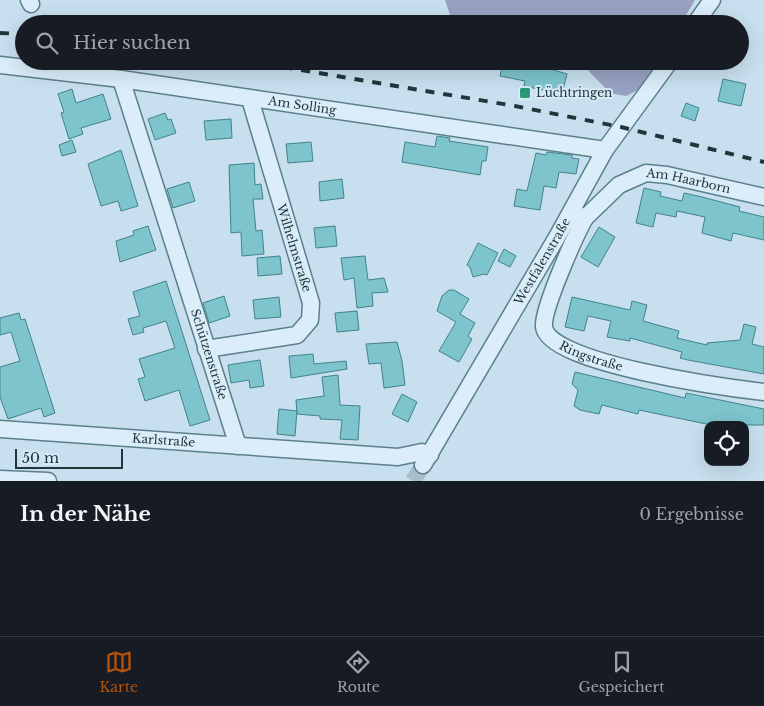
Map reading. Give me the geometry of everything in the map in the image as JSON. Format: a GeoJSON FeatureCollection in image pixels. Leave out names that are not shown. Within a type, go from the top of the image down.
{"type":"FeatureCollection","features":[{"type":"Feature","properties":{"kind":"street"},"geometry":{"type":"LineString","coordinates":[[701,15],[712,0]]}},
{"type":"Feature","properties":{"kind":"street","name":"Am Solling"},"geometry":{"type":"LineString","coordinates":[[0,65],[15,67]]}},
{"type":"Feature","properties":{"kind":"street","name":"Am Solling"},"geometry":{"type":"LineString","coordinates":[[43,70],[120,79],[605,150]]}},
{"type":"Feature","properties":{"kind":"street","name":"Westfalenstraße"},"geometry":{"type":"LineString","coordinates":[[238,446],[398,457],[422,452],[427,460],[578,215],[605,150],[663,70]]}},
{"type":"Feature","properties":{"kind":"street","name":"Schützenstraße"},"geometry":{"type":"LineString","coordinates":[[120,79],[238,446]]}},
{"type":"Feature","properties":{"kind":"street","name":"Wilhelmstraße"},"geometry":{"type":"LineString","coordinates":[[206,349],[298,335],[310,320],[311,303],[250,99]]}},
{"type":"Feature","properties":{"kind":"street","name":"Am Haarborn"},"geometry":{"type":"LineString","coordinates":[[578,215],[619,185],[646,173],[667,175],[764,197]]}},
{"type":"Feature","properties":{"kind":"street","name":"Ringstraße"},"geometry":{"type":"LineString","coordinates":[[578,215],[573,239],[554,291],[544,326],[547,334],[577,354],[622,367],[720,386],[764,392]]}},
{"type":"Feature","properties":{"kind":"street","name":"Karlstraße"},"geometry":{"type":"LineString","coordinates":[[0,430],[238,446]]}},
{"type":"Feature","properties":{"kind":"street"},"geometry":{"type":"LineString","coordinates":[[0,479],[48,481]]}},
{"type":"Feature","properties":{"kind":"shaded area"},"geometry":{"type":"Polygon","coordinates":[[[445,0],[695,0],[686,15],[450,15],[445,0]]]}},
{"type":"Feature","properties":{"kind":"shaded area"},"geometry":{"type":"Polygon","coordinates":[[[588,70],[653,70],[642,88],[626,96],[610,93],[588,70]]]}},
{"type":"Feature","properties":{"kind":"building"},"geometry":{"type":"Polygon","coordinates":[[[501,70],[554,70],[567,74],[562,94],[524,86],[525,81],[500,76],[501,70]]]}},
{"type":"Feature","properties":{"kind":"building"},"geometry":{"type":"Polygon","coordinates":[[[723,79],[746,84],[741,106],[718,101],[723,79]]]}},
{"type":"Feature","properties":{"kind":"building"},"geometry":{"type":"Polygon","coordinates":[[[72,89],[76,103],[103,94],[111,119],[81,128],[83,134],[69,139],[61,113],[64,112],[58,94],[72,89]]]}},
{"type":"Feature","properties":{"kind":"building"},"geometry":{"type":"Polygon","coordinates":[[[686,103],[699,108],[695,121],[681,116],[686,103]]]}},
{"type":"Feature","properties":{"kind":"building"},"geometry":{"type":"Polygon","coordinates":[[[165,113],[168,120],[171,119],[176,133],[155,140],[148,119],[165,113]]]}},
{"type":"Feature","properties":{"kind":"building"},"geometry":{"type":"Polygon","coordinates":[[[231,119],[232,138],[206,140],[204,121],[231,119]]]}},
{"type":"Feature","properties":{"kind":"building"},"geometry":{"type":"Polygon","coordinates":[[[437,136],[450,138],[449,141],[488,147],[486,161],[482,161],[480,175],[402,162],[405,142],[435,147],[437,136]]]}},
{"type":"Feature","properties":{"kind":"building"},"geometry":{"type":"Polygon","coordinates":[[[72,140],[76,152],[62,156],[59,145],[72,140]]]}},
{"type":"Feature","properties":{"kind":"building"},"geometry":{"type":"Polygon","coordinates":[[[311,142],[313,161],[288,163],[286,144],[311,142]]]}},
{"type":"Feature","properties":{"kind":"building"},"geometry":{"type":"Polygon","coordinates":[[[121,150],[138,206],[121,211],[118,201],[101,206],[88,164],[121,150]]]}},
{"type":"Feature","properties":{"kind":"building"},"geometry":{"type":"Polygon","coordinates":[[[547,152],[572,155],[572,158],[579,159],[576,174],[559,172],[556,188],[544,186],[540,210],[514,206],[517,189],[527,191],[536,153],[546,155],[547,152]]]}},
{"type":"Feature","properties":{"kind":"building"},"geometry":{"type":"Polygon","coordinates":[[[254,163],[255,185],[261,184],[263,199],[253,199],[256,231],[262,230],[264,254],[242,256],[241,232],[231,233],[229,165],[254,163]]]}},
{"type":"Feature","properties":{"kind":"building"},"geometry":{"type":"Polygon","coordinates":[[[342,179],[344,198],[320,201],[319,182],[342,179]]]}},
{"type":"Feature","properties":{"kind":"building"},"geometry":{"type":"Polygon","coordinates":[[[189,182],[195,201],[173,208],[167,189],[189,182]]]}},
{"type":"Feature","properties":{"kind":"building"},"geometry":{"type":"Polygon","coordinates":[[[644,188],[661,192],[660,196],[682,201],[684,193],[702,197],[740,207],[739,211],[764,217],[764,240],[733,233],[731,241],[702,233],[705,217],[677,211],[676,217],[656,213],[653,227],[636,223],[644,188]]]}},
{"type":"Feature","properties":{"kind":"building"},"geometry":{"type":"Polygon","coordinates":[[[148,226],[156,250],[120,262],[116,241],[134,235],[133,231],[148,226]]]}},
{"type":"Feature","properties":{"kind":"building"},"geometry":{"type":"Polygon","coordinates":[[[335,226],[337,246],[316,248],[314,228],[335,226]]]}},
{"type":"Feature","properties":{"kind":"building"},"geometry":{"type":"Polygon","coordinates":[[[599,227],[615,237],[598,267],[581,257],[599,227]]]}},
{"type":"Feature","properties":{"kind":"building"},"geometry":{"type":"Polygon","coordinates":[[[478,243],[498,253],[487,275],[473,277],[470,267],[467,265],[478,243]]]}},
{"type":"Feature","properties":{"kind":"building"},"geometry":{"type":"Polygon","coordinates":[[[504,249],[516,256],[510,267],[498,261],[504,249]]]}},
{"type":"Feature","properties":{"kind":"building"},"geometry":{"type":"Polygon","coordinates":[[[280,256],[282,274],[258,276],[257,258],[280,256]]]}},
{"type":"Feature","properties":{"kind":"building"},"geometry":{"type":"Polygon","coordinates":[[[365,256],[368,280],[384,278],[388,292],[372,293],[373,306],[357,308],[354,278],[344,280],[341,258],[365,256]]]}},
{"type":"Feature","properties":{"kind":"building"},"geometry":{"type":"Polygon","coordinates":[[[166,281],[210,420],[190,426],[179,390],[145,401],[138,379],[145,377],[139,359],[175,348],[166,321],[143,328],[144,332],[133,335],[128,319],[140,316],[133,292],[166,281]]]}},
{"type":"Feature","properties":{"kind":"building"},"geometry":{"type":"Polygon","coordinates":[[[449,290],[454,290],[469,299],[460,314],[475,323],[468,336],[472,339],[459,362],[439,351],[456,322],[437,311],[442,296],[449,290]]]}},
{"type":"Feature","properties":{"kind":"building"},"geometry":{"type":"Polygon","coordinates":[[[224,296],[230,316],[209,323],[203,303],[224,296]]]}},
{"type":"Feature","properties":{"kind":"building"},"geometry":{"type":"Polygon","coordinates":[[[279,297],[281,317],[255,319],[253,300],[279,297]]]}},
{"type":"Feature","properties":{"kind":"building"},"geometry":{"type":"Polygon","coordinates":[[[572,297],[630,310],[632,301],[647,305],[643,321],[679,331],[677,338],[707,345],[707,343],[740,340],[744,324],[756,327],[752,344],[764,347],[764,374],[680,358],[682,352],[630,338],[630,341],[607,337],[611,321],[588,316],[584,331],[565,327],[572,297]]]}},
{"type":"Feature","properties":{"kind":"building"},"geometry":{"type":"Polygon","coordinates":[[[357,311],[359,330],[337,332],[335,313],[357,311]]]}},
{"type":"Feature","properties":{"kind":"building"},"geometry":{"type":"Polygon","coordinates":[[[19,313],[21,320],[25,319],[55,413],[44,417],[41,408],[8,419],[0,397],[0,367],[20,361],[11,332],[0,335],[0,318],[19,313]]]}},
{"type":"Feature","properties":{"kind":"building"},"geometry":{"type":"Polygon","coordinates":[[[397,342],[405,385],[384,388],[381,363],[369,364],[366,344],[397,342]]]}},
{"type":"Feature","properties":{"kind":"building"},"geometry":{"type":"Polygon","coordinates":[[[313,354],[314,364],[346,361],[347,369],[291,378],[289,356],[313,354]]]}},
{"type":"Feature","properties":{"kind":"building"},"geometry":{"type":"Polygon","coordinates":[[[260,360],[264,386],[250,388],[249,380],[231,383],[228,365],[260,360]]]}},
{"type":"Feature","properties":{"kind":"building"},"geometry":{"type":"Polygon","coordinates":[[[575,372],[685,398],[686,393],[764,409],[764,425],[749,425],[749,421],[704,421],[704,424],[639,410],[638,414],[602,405],[599,414],[580,410],[574,406],[578,390],[572,384],[575,372]]]}},
{"type":"Feature","properties":{"kind":"building"},"geometry":{"type":"Polygon","coordinates":[[[338,375],[340,405],[360,406],[358,440],[340,439],[342,420],[320,419],[320,416],[297,414],[296,400],[324,396],[322,377],[338,375]]]}},
{"type":"Feature","properties":{"kind":"building"},"geometry":{"type":"Polygon","coordinates":[[[402,394],[417,402],[408,422],[392,414],[402,394]]]}},
{"type":"Feature","properties":{"kind":"building"},"geometry":{"type":"Polygon","coordinates":[[[279,409],[297,411],[295,436],[277,434],[279,409]]]}},
{"type":"Feature","properties":{"kind":"tunnel"},"geometry":{"type":"LineString","coordinates":[[413,481],[423,465]]}},
{"type":"Feature","properties":{"kind":"railway"},"geometry":{"type":"LineString","coordinates":[[0,33],[15,34]]}},
{"type":"Feature","properties":{"kind":"railway"},"geometry":{"type":"LineString","coordinates":[[301,70],[515,106],[621,127],[764,162]]}},
{"type":"Feature","properties":{"kind":"place","name":"Lüchtringen"},"geometry":{"type":"Point","coordinates":[525,93]}}]}
